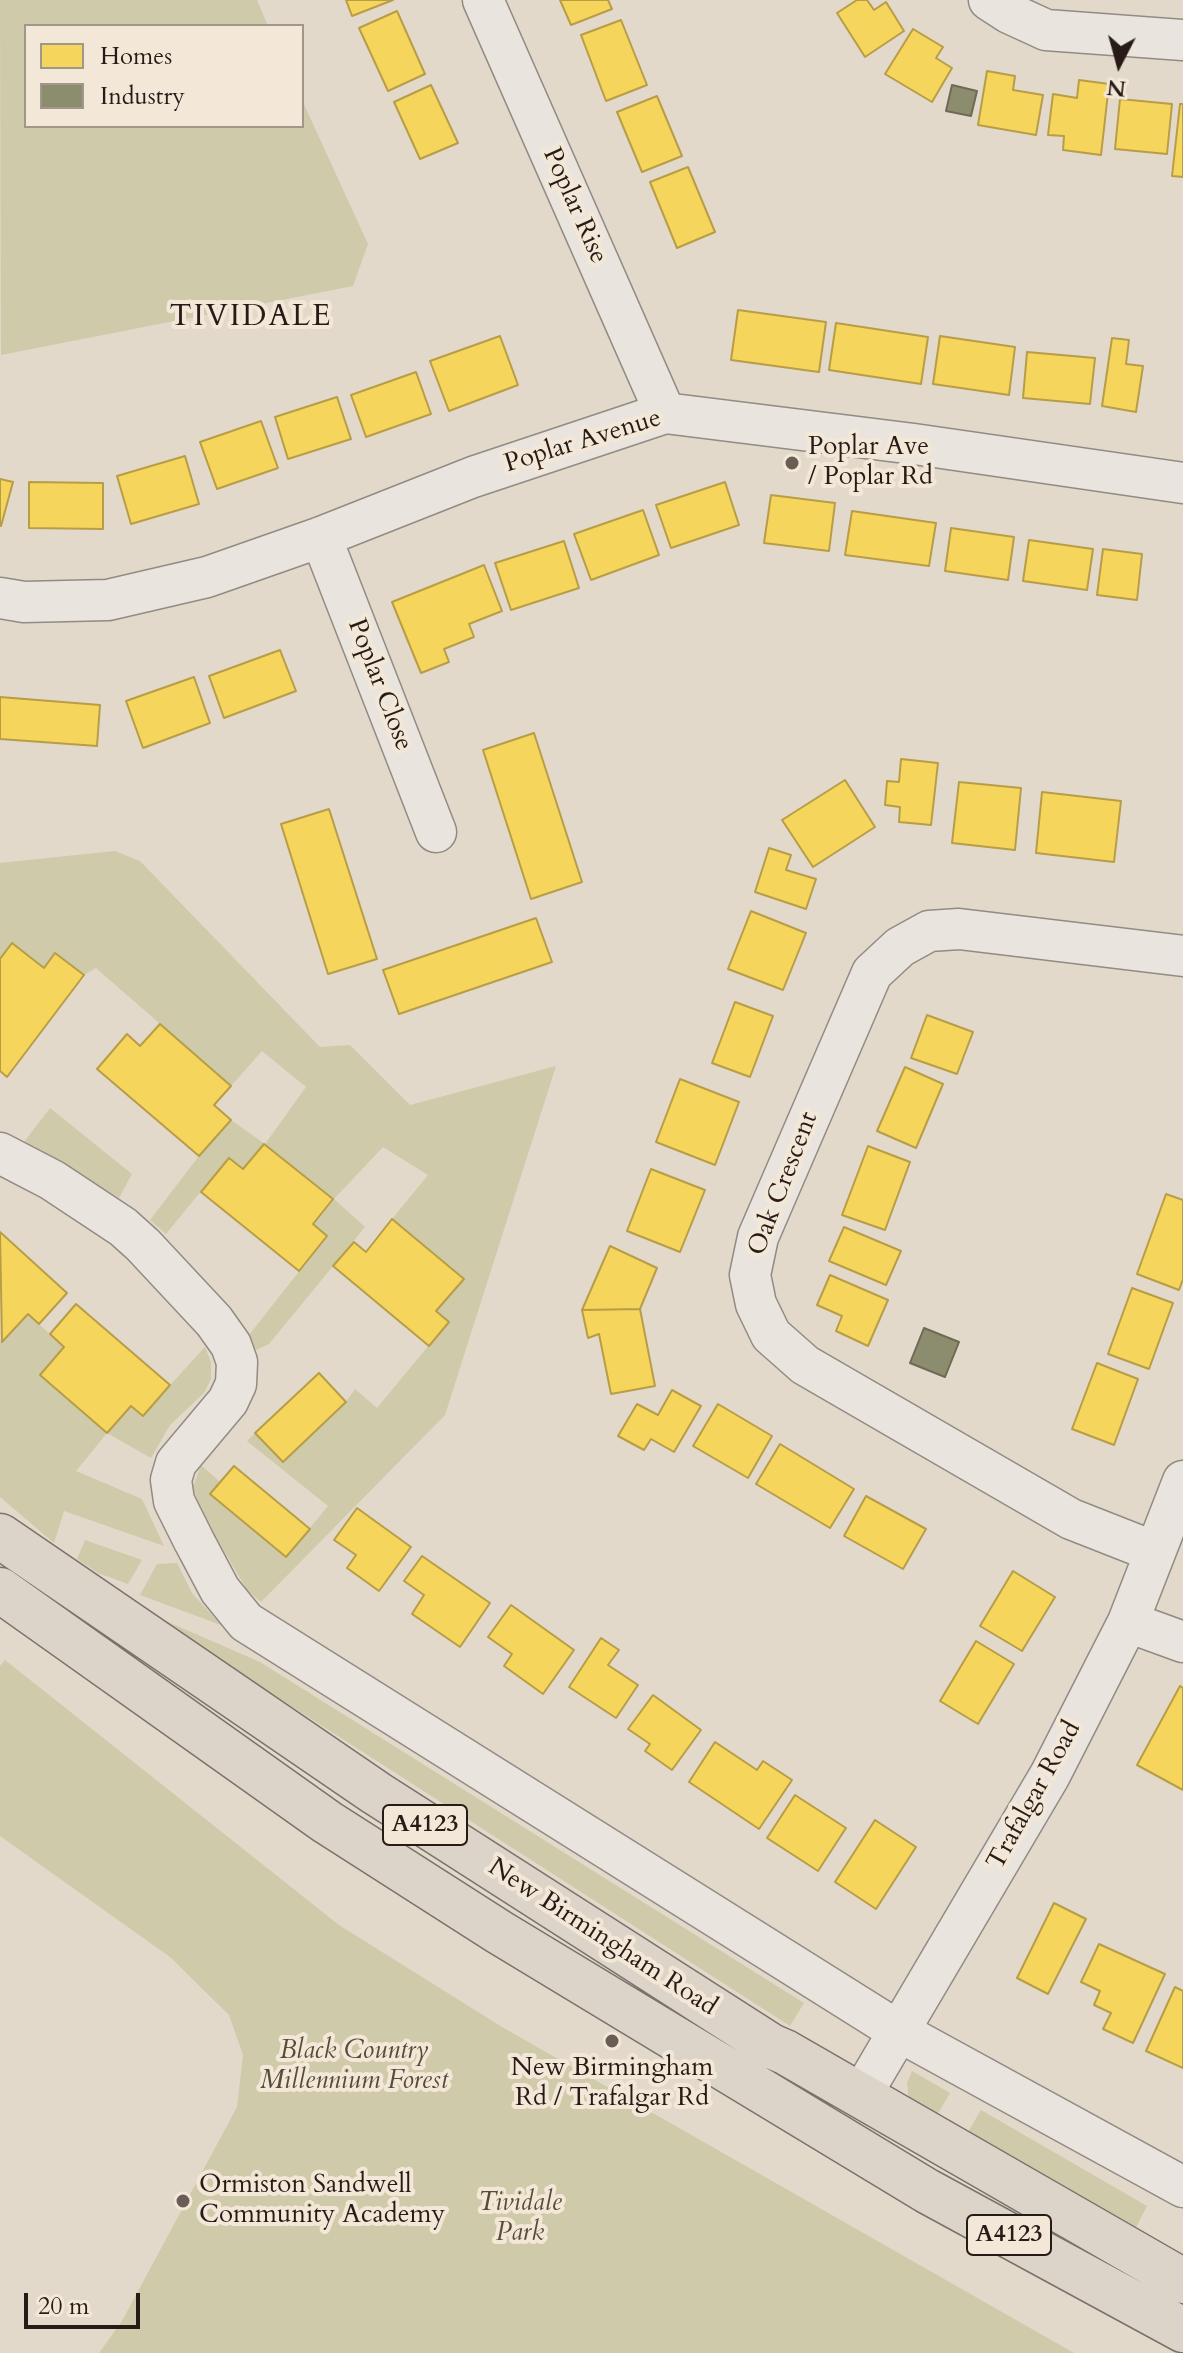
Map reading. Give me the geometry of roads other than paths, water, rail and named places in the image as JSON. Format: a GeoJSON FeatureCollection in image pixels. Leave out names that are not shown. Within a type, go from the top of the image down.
{"type":"FeatureCollection","features":[{"type":"Feature","properties":{"kind":"highway","name":"New Birmingham Road"},"geometry":{"type":"LineString","coordinates":[[0,1536],[376,1793],[745,2030],[1183,2281]]}},
{"type":"Feature","properties":{"kind":"highway","name":"New Birmingham Road"},"geometry":{"type":"LineString","coordinates":[[0,1590],[327,1822],[499,1932],[927,2191],[1183,2330]]}},
{"type":"Feature","properties":{"kind":"highway"},"geometry":{"type":"LineString","coordinates":[[836,2137],[860,2097]]}},
{"type":"Feature","properties":{"kind":"street","name":"Poplar Rise"},"geometry":{"type":"LineString","coordinates":[[483,0],[665,413]]}},
{"type":"Feature","properties":{"kind":"street"},"geometry":{"type":"LineString","coordinates":[[989,0],[1046,30],[1183,40]]}},
{"type":"Feature","properties":{"kind":"street","name":"Poplar Avenue"},"geometry":{"type":"LineString","coordinates":[[0,598],[24,602],[108,600],[207,577],[321,537],[473,477],[665,413],[914,444],[1183,483]]}},
{"type":"Feature","properties":{"kind":"street","name":"Poplar Close"},"geometry":{"type":"LineString","coordinates":[[321,537],[436,832]]}},
{"type":"Feature","properties":{"kind":"street","name":"Oak Crescent"},"geometry":{"type":"LineString","coordinates":[[1155,1552],[1071,1519],[805,1365],[771,1335],[756,1304],[750,1275],[758,1237],[872,973],[900,947],[929,931],[959,929],[1183,956]]}},
{"type":"Feature","properties":{"kind":"street"},"geometry":{"type":"LineString","coordinates":[[0,1153],[52,1180],[123,1227],[214,1321],[231,1345],[237,1362],[236,1384],[228,1401],[176,1463],[171,1480],[174,1501],[194,1541],[220,1590],[246,1622],[898,2031],[1183,2187]]}},
{"type":"Feature","properties":{"kind":"street","name":"Trafalgar Road"},"geometry":{"type":"LineString","coordinates":[[860,2097],[1050,1775],[1128,1622],[1183,1481]]}},
{"type":"Feature","properties":{"kind":"street"},"geometry":{"type":"LineString","coordinates":[[1128,1622],[1183,1642]]}},
{"type":"Feature","properties":{"kind":"place","name":"Poplar Ave / Poplar Rd"},"geometry":{"type":"Point","coordinates":[792,463]}},
{"type":"Feature","properties":{"kind":"place","name":"New Birmingham Rd / Trafalgar Rd"},"geometry":{"type":"Point","coordinates":[612,2041]}},
{"type":"Feature","properties":{"kind":"place","name":"Ormiston Sandwell Community Academy"},"geometry":{"type":"Point","coordinates":[183,2201]}},
{"type":"Feature","properties":{"kind":"district","name":"TIVIDALE"},"geometry":{"type":"Point","coordinates":[251,318]}},
{"type":"Feature","properties":{"kind":"park label","name":"Black Country Millennium Forest"},"geometry":{"type":"Point","coordinates":[354,2067]}},
{"type":"Feature","properties":{"kind":"park label","name":"Tividale Park"},"geometry":{"type":"Point","coordinates":[520,2219]}}]}
